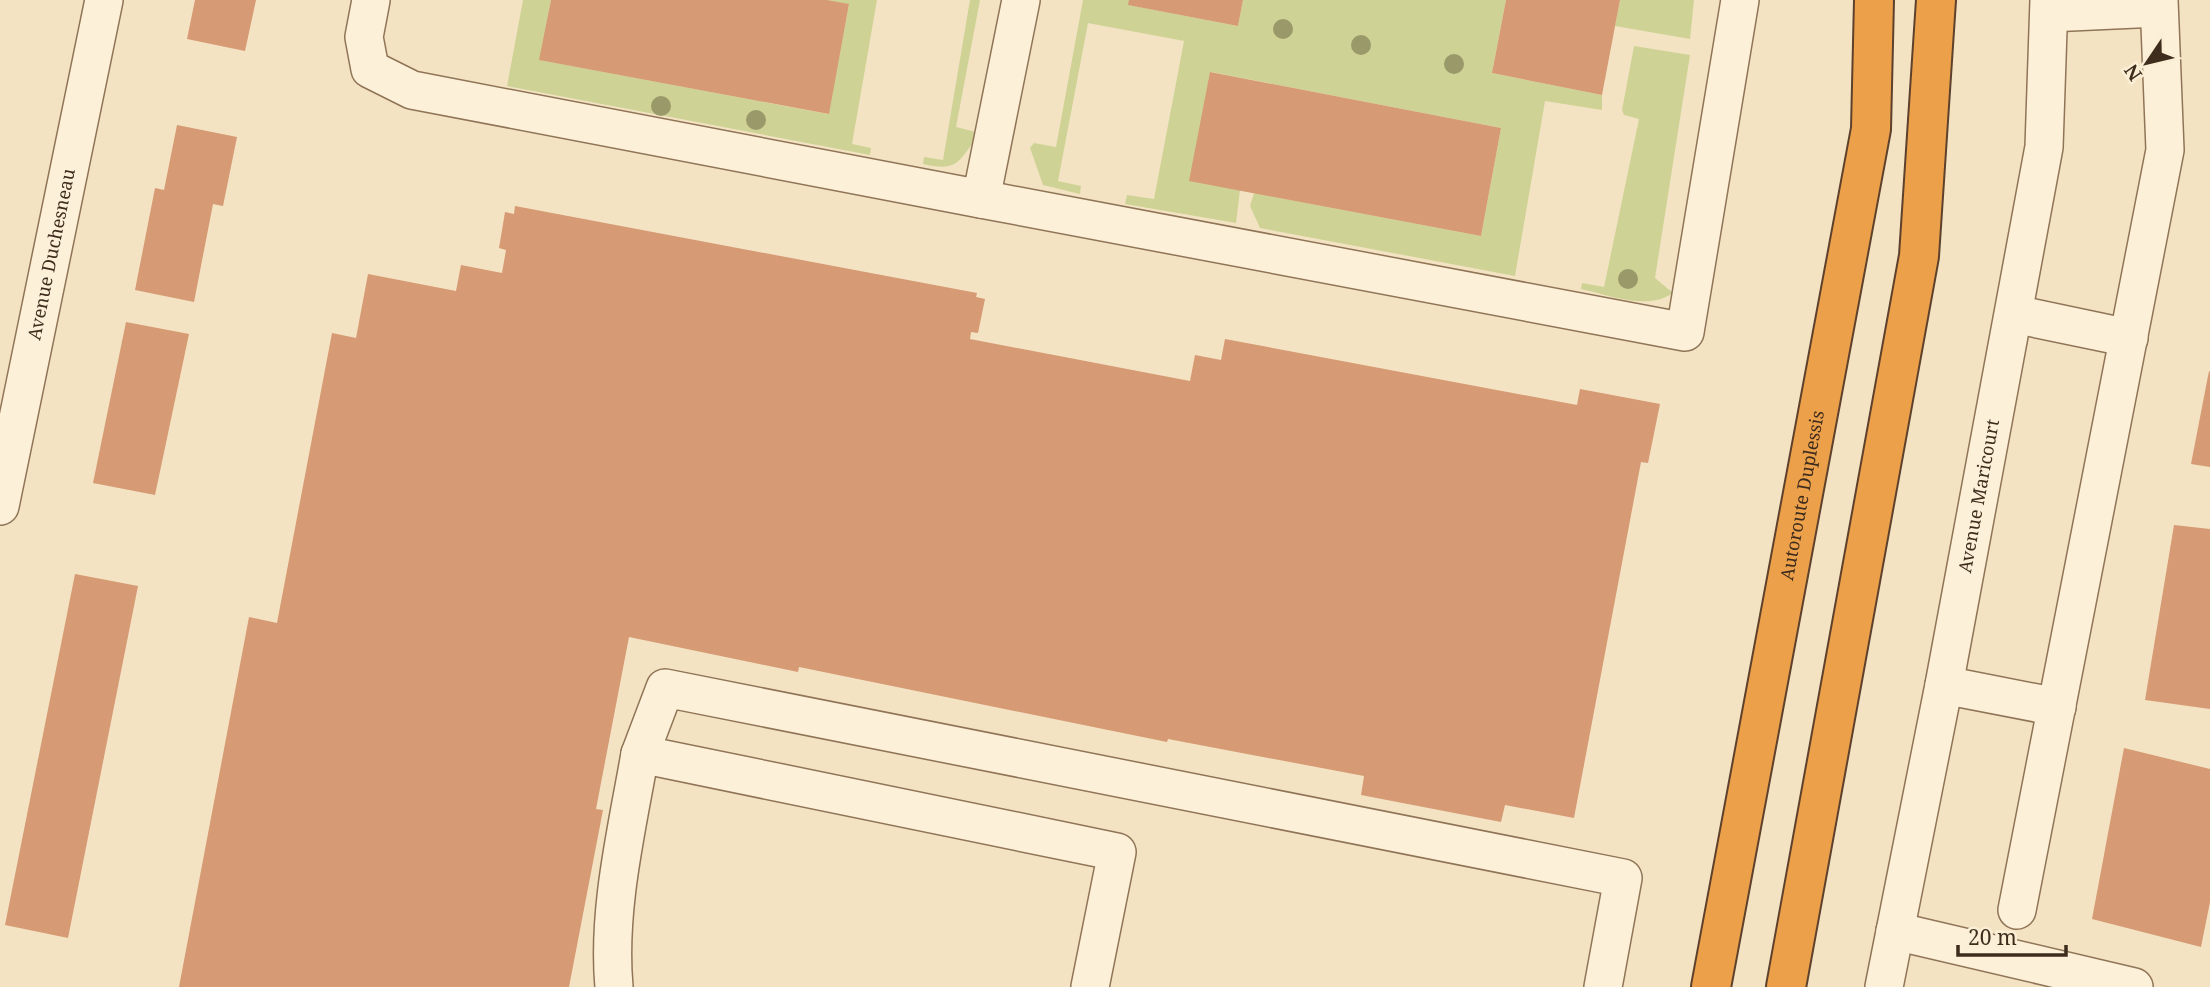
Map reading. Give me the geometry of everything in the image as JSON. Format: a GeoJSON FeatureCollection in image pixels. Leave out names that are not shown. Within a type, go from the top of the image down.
{"type":"FeatureCollection","features":[{"type":"Feature","properties":{"kind":"highway","name":"Autoroute Duplessis"},"geometry":{"type":"LineString","coordinates":[[1711,987],[1871,129],[1874,0]]}},
{"type":"Feature","properties":{"kind":"highway"},"geometry":{"type":"LineString","coordinates":[[1786,987],[1919,256],[1936,0]]}},
{"type":"Feature","properties":{"kind":"highway"},"geometry":{"type":"LineString","coordinates":[[1919,256],[1946,171],[1960,0]]}},
{"type":"Feature","properties":{"kind":"street","name":"Avenue Duchesneau"},"geometry":{"type":"LineString","coordinates":[[0,506],[104,0]]}},
{"type":"Feature","properties":{"kind":"street"},"geometry":{"type":"LineString","coordinates":[[371,0],[364,37],[370,69],[412,90],[1685,332],[1740,0]]}},
{"type":"Feature","properties":{"kind":"street"},"geometry":{"type":"LineString","coordinates":[[981,199],[1021,0]]}},
{"type":"Feature","properties":{"kind":"street"},"geometry":{"type":"LineString","coordinates":[[2017,909],[2165,150],[2158,4],[2049,7]]}},
{"type":"Feature","properties":{"kind":"street","name":"Avenue Maricourt"},"geometry":{"type":"LineString","coordinates":[[1884,987],[1944,685],[2044,147],[2049,7]]}},
{"type":"Feature","properties":{"kind":"street"},"geometry":{"type":"LineString","coordinates":[[2014,314],[2129,338]]}},
{"type":"Feature","properties":{"kind":"street"},"geometry":{"type":"LineString","coordinates":[[1944,685],[2057,707]]}},
{"type":"Feature","properties":{"kind":"street"},"geometry":{"type":"LineString","coordinates":[[614,987],[611,964],[621,862],[640,754],[665,688],[1623,878],[1604,987]]}},
{"type":"Feature","properties":{"kind":"street"},"geometry":{"type":"LineString","coordinates":[[640,754],[1116,852],[1090,987]]}},
{"type":"Feature","properties":{"kind":"street"},"geometry":{"type":"LineString","coordinates":[[1895,931],[2134,987]]}},
{"type":"Feature","properties":{"kind":"green space"},"geometry":{"type":"Polygon","coordinates":[[[523,0],[551,0],[540,60],[828,114],[849,5],[827,0],[877,0],[852,144],[871,148],[870,155],[507,86],[523,0]]]}},
{"type":"Feature","properties":{"kind":"green space"},"geometry":{"type":"Polygon","coordinates":[[[970,0],[980,0],[956,127],[976,132],[978,136],[951,166],[923,164],[924,157],[943,160],[970,0]]]}},
{"type":"Feature","properties":{"kind":"green space"},"geometry":{"type":"Polygon","coordinates":[[[1083,0],[1129,0],[1129,5],[1238,26],[1243,0],[1506,0],[1492,73],[1602,95],[1602,110],[1545,101],[1515,276],[1260,228],[1250,206],[1254,193],[1481,236],[1501,128],[1211,72],[1240,190],[1236,223],[1125,204],[1127,195],[1154,199],[1184,41],[1088,23],[1058,181],[1081,186],[1080,194],[1043,185],[1030,148],[1034,143],[1056,147],[1083,0]]]}},
{"type":"Feature","properties":{"kind":"green space"},"geometry":{"type":"Polygon","coordinates":[[[1620,0],[1694,0],[1690,39],[1615,26],[1620,0]]]}},
{"type":"Feature","properties":{"kind":"green space"},"geometry":{"type":"Polygon","coordinates":[[[1634,46],[1690,55],[1655,278],[1673,293],[1652,301],[1628,300],[1581,289],[1582,283],[1604,287],[1639,119],[1624,115],[1622,110],[1634,46]]]}},
{"type":"Feature","properties":{"kind":"building"},"geometry":{"type":"Polygon","coordinates":[[[195,0],[256,0],[245,51],[187,39],[195,0]]]}},
{"type":"Feature","properties":{"kind":"building"},"geometry":{"type":"Polygon","coordinates":[[[551,0],[827,0],[849,4],[829,114],[539,60],[551,0]]]}},
{"type":"Feature","properties":{"kind":"building"},"geometry":{"type":"Polygon","coordinates":[[[1129,0],[1243,0],[1238,26],[1128,5],[1129,0]]]}},
{"type":"Feature","properties":{"kind":"building"},"geometry":{"type":"Polygon","coordinates":[[[1506,0],[1620,0],[1602,95],[1492,73],[1506,0]]]}},
{"type":"Feature","properties":{"kind":"building"},"geometry":{"type":"Polygon","coordinates":[[[1210,72],[1501,128],[1481,236],[1189,181],[1210,72]]]}},
{"type":"Feature","properties":{"kind":"building"},"geometry":{"type":"Polygon","coordinates":[[[177,125],[237,137],[223,206],[213,204],[194,302],[135,290],[155,188],[164,190],[177,125]]]}},
{"type":"Feature","properties":{"kind":"building"},"geometry":{"type":"Polygon","coordinates":[[[515,206],[977,293],[976,297],[985,299],[978,333],[971,332],[970,339],[1190,381],[1195,355],[1221,360],[1225,339],[1577,405],[1580,389],[1660,404],[1648,463],[1641,462],[1574,818],[1505,805],[1501,822],[1361,795],[1364,776],[1168,739],[1167,742],[799,667],[798,672],[629,637],[596,809],[603,810],[569,987],[179,987],[249,617],[277,623],[332,333],[356,338],[368,274],[456,291],[461,265],[502,273],[506,250],[499,248],[505,212],[514,214],[515,206]]]}},
{"type":"Feature","properties":{"kind":"building"},"geometry":{"type":"Polygon","coordinates":[[[126,322],[189,334],[155,495],[93,483],[126,322]]]}},
{"type":"Feature","properties":{"kind":"building"},"geometry":{"type":"Polygon","coordinates":[[[2210,372],[2210,467],[2191,464],[2210,372]]]}},
{"type":"Feature","properties":{"kind":"building"},"geometry":{"type":"Polygon","coordinates":[[[2174,525],[2210,529],[2210,709],[2145,700],[2174,525]]]}},
{"type":"Feature","properties":{"kind":"building"},"geometry":{"type":"Polygon","coordinates":[[[75,574],[138,586],[68,938],[5,925],[75,574]]]}},
{"type":"Feature","properties":{"kind":"building"},"geometry":{"type":"Polygon","coordinates":[[[2124,748],[2210,769],[2210,902],[2201,947],[2092,919],[2124,748]]]}}]}
